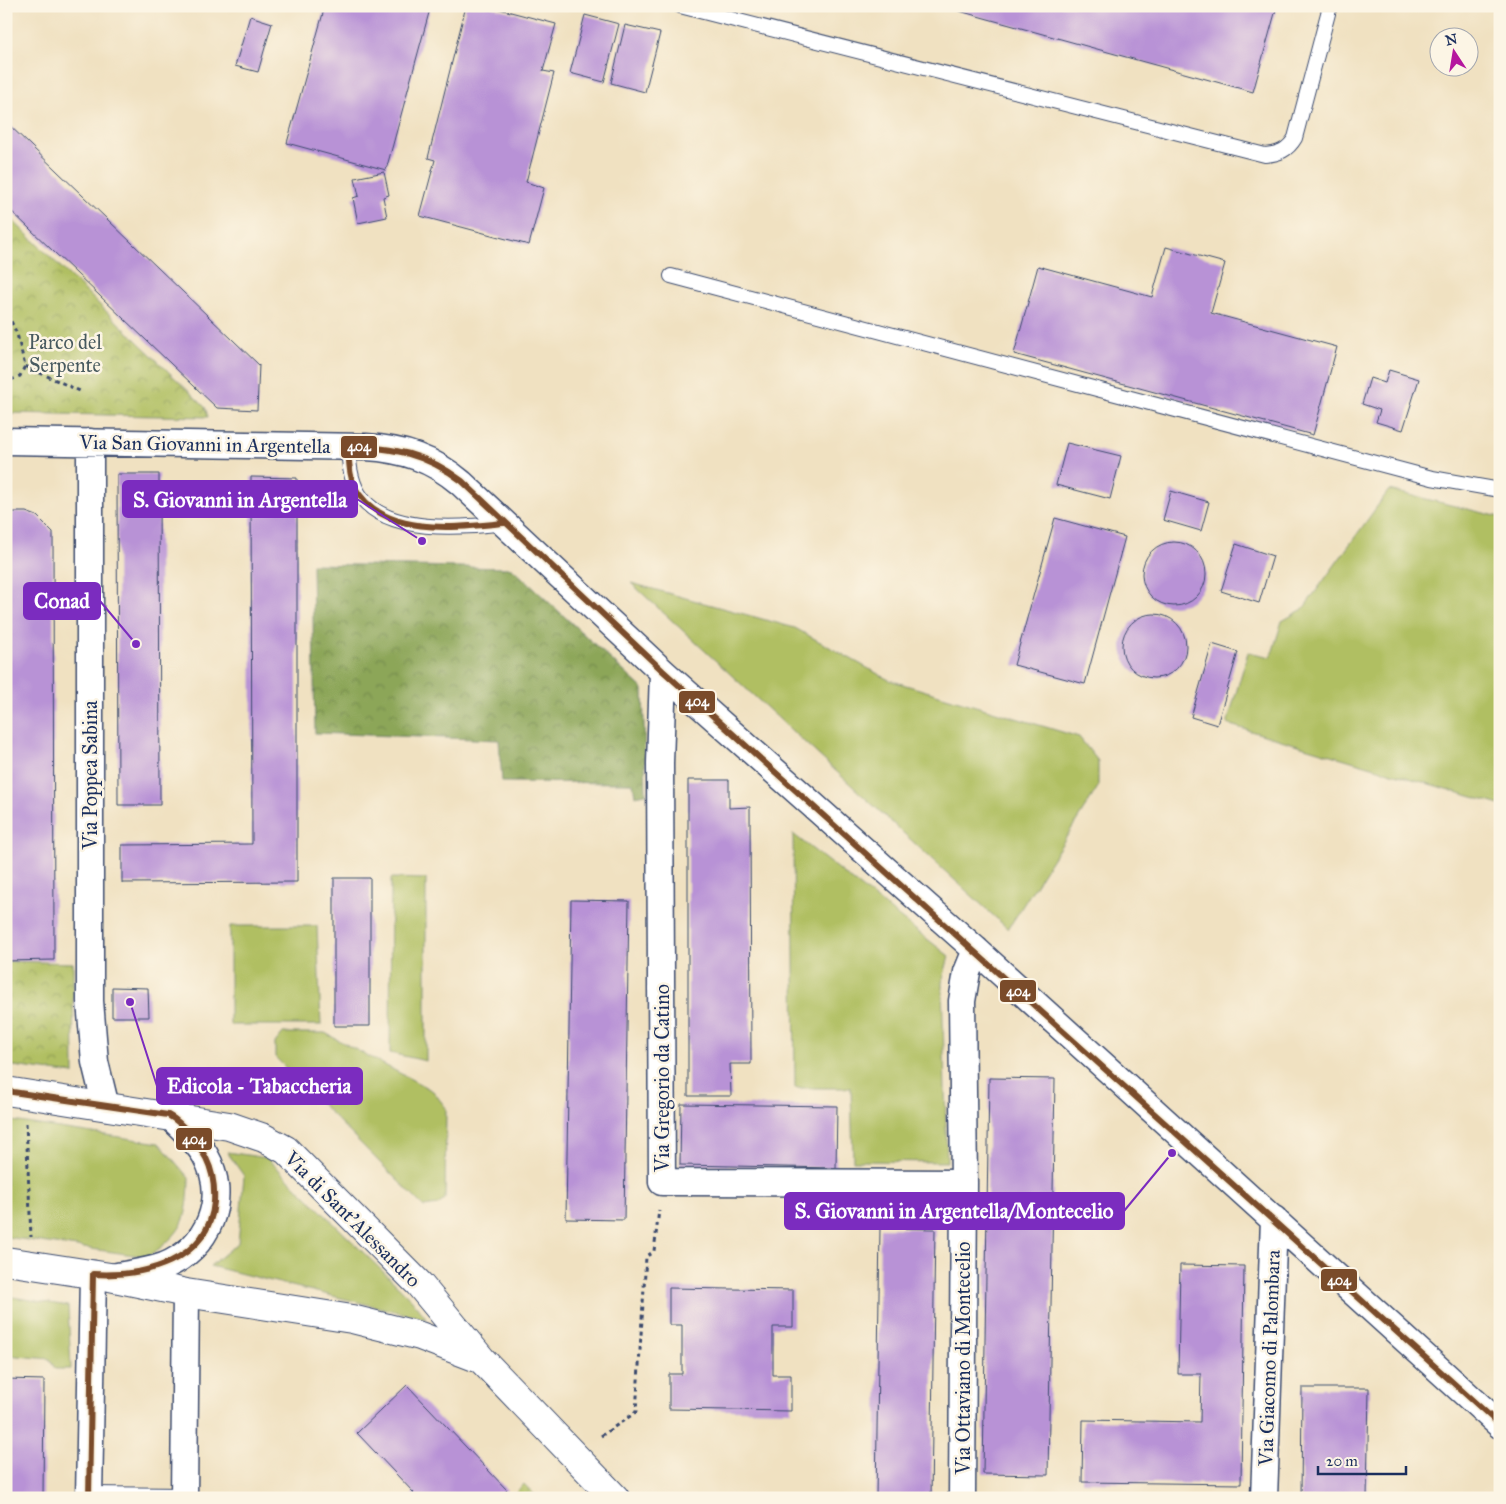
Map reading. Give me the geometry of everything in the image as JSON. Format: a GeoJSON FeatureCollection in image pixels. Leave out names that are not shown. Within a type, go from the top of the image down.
{"type":"FeatureCollection","features":[{"type":"Feature","properties":{"kind":"street","name":"Via San Giovanni in Argentella"},"geometry":{"type":"LineString","coordinates":[[6,441],[348,446],[398,450],[431,461],[450,473],[663,672],[976,950],[1500,1425]]}},
{"type":"Feature","properties":{"kind":"street","name":"Via Poppea Sabina"},"geometry":{"type":"LineString","coordinates":[[90,442],[90,1001],[94,1054],[106,1107]]}},
{"type":"Feature","properties":{"kind":"street","name":"Via Gregorio da Catino"},"geometry":{"type":"LineString","coordinates":[[663,672],[660,763],[662,1182],[964,1183]]}},
{"type":"Feature","properties":{"kind":"street","name":"Via Ottaviano di Montecelio"},"geometry":{"type":"LineString","coordinates":[[962,1498],[964,1183],[962,1001],[967,972],[976,950]]}},
{"type":"Feature","properties":{"kind":"street","name":"Via di Sant'Alessandro"},"geometry":{"type":"LineString","coordinates":[[6,1091],[169,1115],[251,1132],[286,1150],[420,1284],[482,1360],[615,1498]]}},
{"type":"Feature","properties":{"kind":"street"},"geometry":{"type":"LineString","coordinates":[[102,1275],[150,1270],[173,1262],[195,1246],[207,1231],[213,1216],[214,1185],[206,1157],[193,1139],[169,1115]]}},
{"type":"Feature","properties":{"kind":"street","name":"Via Giacomo di Palombara"},"geometry":{"type":"LineString","coordinates":[[1264,1498],[1274,1219]]}},
{"type":"Feature","properties":{"kind":"street"},"geometry":{"type":"LineString","coordinates":[[6,1261],[102,1275],[186,1293],[352,1319],[396,1328],[482,1360]]}},
{"type":"Feature","properties":{"kind":"street"},"geometry":{"type":"LineString","coordinates":[[90,1496],[102,1275]]}},
{"type":"Feature","properties":{"kind":"street"},"geometry":{"type":"LineString","coordinates":[[184,1496],[186,1293]]}},
{"type":"Feature","properties":{"kind":"lane"},"geometry":{"type":"LineString","coordinates":[[680,6],[1265,155],[1282,152],[1291,145],[1295,138],[1330,6]]}},
{"type":"Feature","properties":{"kind":"lane"},"geometry":{"type":"LineString","coordinates":[[671,276],[1432,478],[1500,490]]}},
{"type":"Feature","properties":{"kind":"lane"},"geometry":{"type":"LineString","coordinates":[[348,446],[353,481],[360,495],[374,508],[390,518],[435,526],[504,523]]}},
{"type":"Feature","properties":{"kind":"lane"},"geometry":{"type":"LineString","coordinates":[[90,1496],[184,1496]]}},
{"type":"Feature","properties":{"kind":"path"},"geometry":{"type":"LineString","coordinates":[[6,316],[9,317],[16,334],[25,366],[20,376],[6,382]]}},
{"type":"Feature","properties":{"kind":"path"},"geometry":{"type":"LineString","coordinates":[[25,366],[82,392]]}},
{"type":"Feature","properties":{"kind":"path"},"geometry":{"type":"LineString","coordinates":[[26,1119],[31,1242]]}},
{"type":"Feature","properties":{"kind":"path"},"geometry":{"type":"LineString","coordinates":[[601,1436],[636,1412],[646,1257],[654,1251],[662,1182]]}},
{"type":"Feature","properties":{"kind":"green space","name":"Parco del Serpente"},"geometry":{"type":"Polygon","coordinates":[[[6,214],[205,407],[208,417],[6,413],[6,214]]]}},
{"type":"Feature","properties":{"kind":"green space"},"geometry":{"type":"Polygon","coordinates":[[[1389,490],[1500,517],[1500,805],[1227,724],[1248,652],[1271,657],[1282,621],[1303,609],[1389,490]]]}},
{"type":"Feature","properties":{"kind":"green space"},"geometry":{"type":"Polygon","coordinates":[[[312,564],[512,568],[643,689],[646,794],[635,796],[633,783],[502,782],[499,740],[315,733],[312,564]]]}},
{"type":"Feature","properties":{"kind":"green space"},"geometry":{"type":"Polygon","coordinates":[[[631,583],[795,628],[889,680],[1079,737],[1098,761],[1098,787],[1008,929],[631,583]]]}},
{"type":"Feature","properties":{"kind":"green space"},"geometry":{"type":"Polygon","coordinates":[[[793,834],[949,956],[942,983],[947,1162],[853,1161],[851,1088],[795,1088],[793,834]]]}},
{"type":"Feature","properties":{"kind":"green space"},"geometry":{"type":"Polygon","coordinates":[[[391,878],[426,879],[426,1061],[390,1053],[391,878]]]}},
{"type":"Feature","properties":{"kind":"green space"},"geometry":{"type":"Polygon","coordinates":[[[230,926],[317,926],[321,1025],[230,1025],[230,926]]]}},
{"type":"Feature","properties":{"kind":"green space"},"geometry":{"type":"Polygon","coordinates":[[[6,961],[73,963],[74,1074],[6,1065],[6,961]]]}},
{"type":"Feature","properties":{"kind":"green space"},"geometry":{"type":"Polygon","coordinates":[[[283,1033],[325,1033],[433,1091],[446,1108],[445,1199],[438,1205],[424,1207],[275,1057],[275,1043],[283,1033]]]}},
{"type":"Feature","properties":{"kind":"green space"},"geometry":{"type":"Polygon","coordinates":[[[6,1120],[159,1143],[189,1178],[187,1205],[182,1224],[169,1240],[148,1257],[6,1237],[6,1120]]]}},
{"type":"Feature","properties":{"kind":"green space"},"geometry":{"type":"Polygon","coordinates":[[[227,1152],[267,1158],[411,1299],[427,1319],[210,1266],[238,1243],[244,1176],[227,1152]]]}},
{"type":"Feature","properties":{"kind":"green space"},"geometry":{"type":"Polygon","coordinates":[[[6,1296],[68,1306],[71,1369],[55,1369],[50,1359],[6,1355],[6,1296]]]}},
{"type":"Feature","properties":{"kind":"green space"},"geometry":{"type":"Polygon","coordinates":[[[524,1484],[538,1498],[510,1498],[524,1484]]]}},
{"type":"Feature","properties":{"kind":"building"},"geometry":{"type":"Polygon","coordinates":[[[325,6],[420,6],[430,9],[386,170],[287,143],[325,6]]]}},
{"type":"Feature","properties":{"kind":"building"},"geometry":{"type":"Polygon","coordinates":[[[466,6],[488,6],[556,24],[543,71],[554,73],[526,182],[544,188],[529,245],[420,216],[435,160],[428,158],[466,6]]]}},
{"type":"Feature","properties":{"kind":"building"},"geometry":{"type":"Polygon","coordinates":[[[941,6],[1277,6],[1253,92],[941,6]]]}},
{"type":"Feature","properties":{"kind":"building"},"geometry":{"type":"Polygon","coordinates":[[[585,15],[619,24],[604,82],[570,73],[585,15]]]}},
{"type":"Feature","properties":{"kind":"building"},"geometry":{"type":"Polygon","coordinates":[[[250,16],[272,23],[258,72],[235,66],[250,16]]]}},
{"type":"Feature","properties":{"kind":"building"},"geometry":{"type":"Polygon","coordinates":[[[625,25],[660,33],[645,92],[611,83],[625,25]]]}},
{"type":"Feature","properties":{"kind":"building"},"geometry":{"type":"Polygon","coordinates":[[[6,122],[259,365],[257,410],[217,408],[6,206],[6,122]]]}},
{"type":"Feature","properties":{"kind":"building"},"geometry":{"type":"Polygon","coordinates":[[[384,172],[389,195],[383,197],[387,217],[358,223],[353,198],[359,196],[355,178],[384,172]]]}},
{"type":"Feature","properties":{"kind":"building"},"geometry":{"type":"Polygon","coordinates":[[[1166,247],[1225,263],[1211,313],[1337,347],[1313,435],[1014,354],[1038,266],[1152,297],[1166,247]]]}},
{"type":"Feature","properties":{"kind":"building"},"geometry":{"type":"Polygon","coordinates":[[[1389,370],[1419,379],[1403,430],[1376,422],[1380,410],[1362,404],[1370,378],[1385,383],[1389,370]]]}},
{"type":"Feature","properties":{"kind":"building"},"geometry":{"type":"Polygon","coordinates":[[[1067,443],[1121,456],[1110,499],[1056,485],[1067,443]]]}},
{"type":"Feature","properties":{"kind":"building"},"geometry":{"type":"Polygon","coordinates":[[[117,474],[159,474],[160,805],[118,805],[117,474]]]}},
{"type":"Feature","properties":{"kind":"building"},"geometry":{"type":"Polygon","coordinates":[[[251,477],[297,478],[297,882],[122,883],[122,845],[252,844],[251,477]]]}},
{"type":"Feature","properties":{"kind":"building"},"geometry":{"type":"Polygon","coordinates":[[[1171,491],[1209,502],[1201,531],[1163,520],[1171,491]]]}},
{"type":"Feature","properties":{"kind":"building"},"geometry":{"type":"Polygon","coordinates":[[[14,512],[26,512],[37,516],[53,532],[54,960],[6,961],[6,515],[14,512]]]}},
{"type":"Feature","properties":{"kind":"building"},"geometry":{"type":"Polygon","coordinates":[[[1055,518],[1125,537],[1085,684],[1014,665],[1055,518]]]}},
{"type":"Feature","properties":{"kind":"building"},"geometry":{"type":"Polygon","coordinates":[[[1168,542],[1180,542],[1197,551],[1204,562],[1206,574],[1204,586],[1197,597],[1180,606],[1168,606],[1156,601],[1147,592],[1142,580],[1142,568],[1147,556],[1156,547],[1168,542]]]}},
{"type":"Feature","properties":{"kind":"building"},"geometry":{"type":"Polygon","coordinates":[[[1236,544],[1273,556],[1259,603],[1221,591],[1236,544]]]}},
{"type":"Feature","properties":{"kind":"building"},"geometry":{"type":"Polygon","coordinates":[[[1154,614],[1172,620],[1180,628],[1186,646],[1180,664],[1172,672],[1154,678],[1136,672],[1128,664],[1122,646],[1128,628],[1136,620],[1154,614]]]}},
{"type":"Feature","properties":{"kind":"building"},"geometry":{"type":"Polygon","coordinates":[[[1212,644],[1238,652],[1217,725],[1191,717],[1212,644]]]}},
{"type":"Feature","properties":{"kind":"building"},"geometry":{"type":"Polygon","coordinates":[[[688,780],[729,780],[729,808],[750,807],[751,1064],[730,1064],[731,1096],[688,1096],[688,780]]]}},
{"type":"Feature","properties":{"kind":"building"},"geometry":{"type":"Polygon","coordinates":[[[334,878],[370,878],[370,1026],[334,1026],[334,878]]]}},
{"type":"Feature","properties":{"kind":"building"},"geometry":{"type":"Polygon","coordinates":[[[571,900],[629,901],[624,1220],[566,1219],[571,900]]]}},
{"type":"Feature","properties":{"kind":"building"},"geometry":{"type":"Polygon","coordinates":[[[112,987],[148,988],[149,1017],[112,1017],[112,987]]]}},
{"type":"Feature","properties":{"kind":"building"},"geometry":{"type":"Polygon","coordinates":[[[989,1078],[1055,1079],[1048,1475],[983,1474],[989,1078]]]}},
{"type":"Feature","properties":{"kind":"building"},"geometry":{"type":"Polygon","coordinates":[[[681,1104],[837,1106],[836,1168],[680,1165],[681,1104]]]}},
{"type":"Feature","properties":{"kind":"building"},"geometry":{"type":"Polygon","coordinates":[[[880,1228],[935,1229],[931,1498],[876,1498],[880,1228]]]}},
{"type":"Feature","properties":{"kind":"building"},"geometry":{"type":"Polygon","coordinates":[[[1180,1265],[1244,1266],[1241,1484],[1082,1482],[1083,1420],[1200,1422],[1201,1374],[1178,1374],[1180,1265]]]}},
{"type":"Feature","properties":{"kind":"building"},"geometry":{"type":"Polygon","coordinates":[[[669,1288],[793,1290],[793,1327],[773,1327],[773,1375],[791,1375],[791,1411],[669,1409],[669,1374],[682,1374],[682,1325],[669,1325],[669,1288]]]}},
{"type":"Feature","properties":{"kind":"building"},"geometry":{"type":"Polygon","coordinates":[[[6,1379],[44,1380],[43,1498],[6,1498],[6,1379]]]}},
{"type":"Feature","properties":{"kind":"building"},"geometry":{"type":"Polygon","coordinates":[[[407,1385],[507,1490],[499,1498],[409,1498],[414,1493],[357,1433],[407,1385]]]}},
{"type":"Feature","properties":{"kind":"building"},"geometry":{"type":"Polygon","coordinates":[[[1302,1388],[1369,1388],[1367,1498],[1301,1498],[1302,1388]]]}},
{"type":"Feature","properties":{"kind":"transit line","name":"404"},"geometry":{"type":"LineString","coordinates":[[504,523],[447,527],[426,526],[388,517],[372,508],[356,489],[350,471],[348,446],[380,448],[422,458],[462,481],[663,671],[1500,1425]]}},
{"type":"Feature","properties":{"kind":"transit line","name":"404"},"geometry":{"type":"LineString","coordinates":[[6,1091],[168,1115],[185,1128],[199,1146],[206,1158],[213,1179],[214,1202],[209,1222],[200,1239],[186,1252],[170,1262],[152,1268],[132,1272],[93,1274],[89,1498]]}},
{"type":"Feature","properties":{"kind":"place","name":"S. Giovanni in Argentella"},"geometry":{"type":"Point","coordinates":[422,541]}},
{"type":"Feature","properties":{"kind":"place","name":"Conad"},"geometry":{"type":"Point","coordinates":[136,644]}},
{"type":"Feature","properties":{"kind":"place","name":"Edicola - Tabaccheria"},"geometry":{"type":"Point","coordinates":[130,1002]}},
{"type":"Feature","properties":{"kind":"place","name":"S. Giovanni in Argentella/Montecelio"},"geometry":{"type":"Point","coordinates":[1172,1153]}}]}
